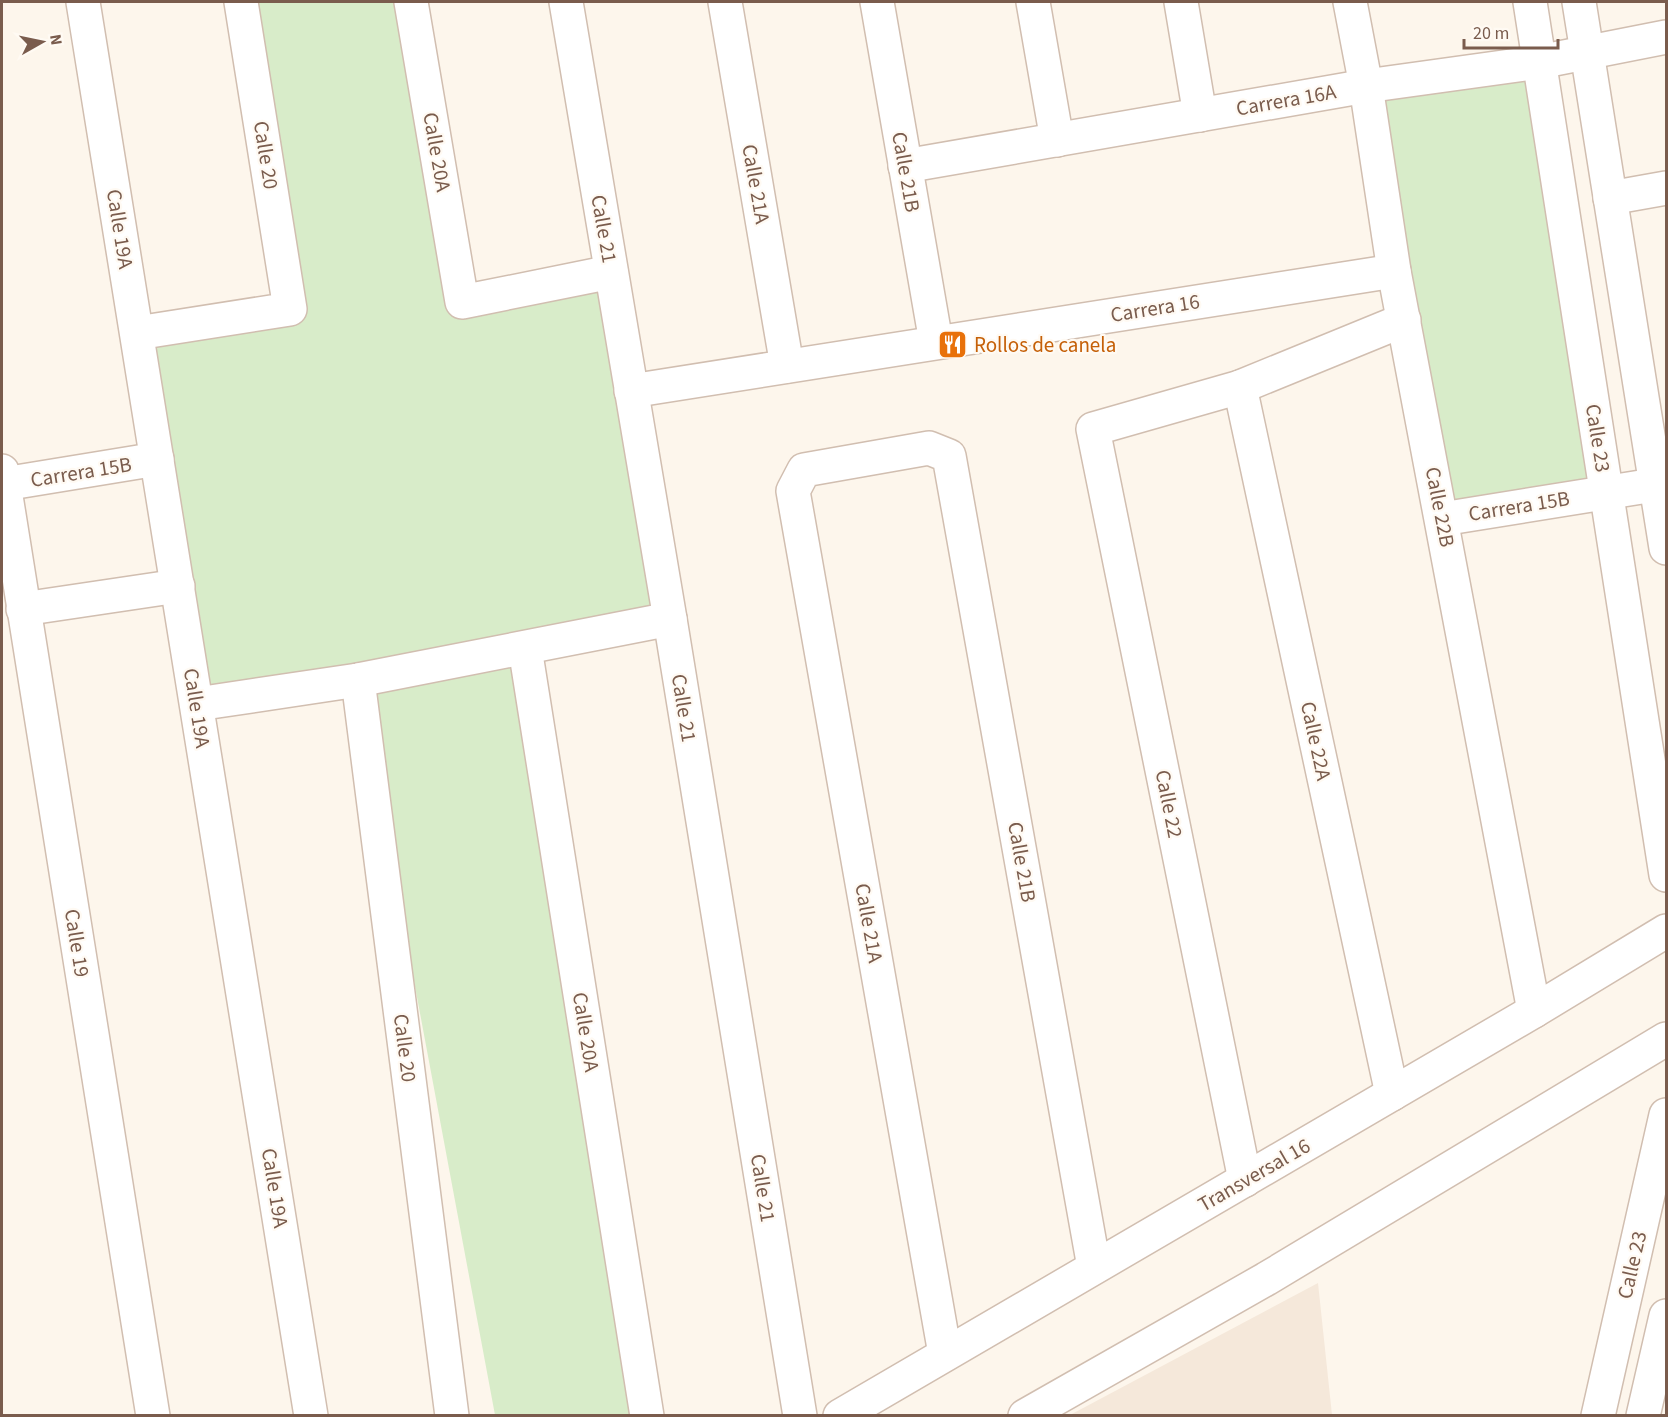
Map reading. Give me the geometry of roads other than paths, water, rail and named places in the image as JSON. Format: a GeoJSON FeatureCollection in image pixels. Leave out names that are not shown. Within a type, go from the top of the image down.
{"type":"FeatureCollection","features":[{"type":"Feature","properties":{"kind":"street","name":"Calle 19A"},"geometry":{"type":"LineString","coordinates":[[83,2],[311,1416]]}},
{"type":"Feature","properties":{"kind":"street","name":"Calle 20"},"geometry":{"type":"LineString","coordinates":[[137,333],[290,309],[241,2]]}},
{"type":"Feature","properties":{"kind":"street","name":"Calle 20A"},"geometry":{"type":"LineString","coordinates":[[411,2],[462,302],[611,272]]}},
{"type":"Feature","properties":{"kind":"street","name":"Calle 21"},"geometry":{"type":"LineString","coordinates":[[566,2],[670,619],[800,1416]]}},
{"type":"Feature","properties":{"kind":"street","name":"Calle 21A"},"geometry":{"type":"LineString","coordinates":[[725,2],[787,366]]}},
{"type":"Feature","properties":{"kind":"street","name":"Calle 21B"},"geometry":{"type":"LineString","coordinates":[[877,2],[936,342]]}},
{"type":"Feature","properties":{"kind":"street"},"geometry":{"type":"LineString","coordinates":[[1033,2],[1057,140]]}},
{"type":"Feature","properties":{"kind":"street"},"geometry":{"type":"LineString","coordinates":[[1181,2],[1200,115]]}},
{"type":"Feature","properties":{"kind":"street","name":"Calle 22B"},"geometry":{"type":"LineString","coordinates":[[1350,2],[1366,86],[1394,272],[1534,1011]]}},
{"type":"Feature","properties":{"kind":"street","name":"Calle 23"},"geometry":{"type":"LineString","coordinates":[[1530,2],[1666,875]]}},
{"type":"Feature","properties":{"kind":"street"},"geometry":{"type":"LineString","coordinates":[[1579,2],[1610,198],[1661,484],[1666,548]]}},
{"type":"Feature","properties":{"kind":"street","name":"Carrera 16A"},"geometry":{"type":"LineString","coordinates":[[905,166],[1366,86],[1539,62],[1666,37]]}},
{"type":"Feature","properties":{"kind":"street"},"geometry":{"type":"LineString","coordinates":[[1610,198],[1666,188]]}},
{"type":"Feature","properties":{"kind":"street","name":"Carrera 16"},"geometry":{"type":"LineString","coordinates":[[631,391],[1394,272]]}},
{"type":"Feature","properties":{"kind":"street"},"geometry":{"type":"LineString","coordinates":[[1240,387],[1404,320]]}},
{"type":"Feature","properties":{"kind":"street","name":"Calle 22"},"geometry":{"type":"LineString","coordinates":[[1240,387],[1093,429],[1245,1180]]}},
{"type":"Feature","properties":{"kind":"street","name":"Calle 22A"},"geometry":{"type":"LineString","coordinates":[[1240,387],[1392,1094]]}},
{"type":"Feature","properties":{"kind":"street","name":"Calle 21A"},"geometry":{"type":"LineString","coordinates":[[945,1354],[793,491],[804,470],[929,448],[949,456]]}},
{"type":"Feature","properties":{"kind":"street","name":"Calle 21B"},"geometry":{"type":"LineString","coordinates":[[949,456],[1094,1267]]}},
{"type":"Feature","properties":{"kind":"street","name":"Carrera 15B"},"geometry":{"type":"LineString","coordinates":[[3,477],[157,459]]}},
{"type":"Feature","properties":{"kind":"street","name":"Calle 19"},"geometry":{"type":"LineString","coordinates":[[3,477],[153,1416]]}},
{"type":"Feature","properties":{"kind":"street","name":"Carrera 15B"},"geometry":{"type":"LineString","coordinates":[[1442,519],[1661,484]]}},
{"type":"Feature","properties":{"kind":"street"},"geometry":{"type":"LineString","coordinates":[[23,609],[178,586]]}},
{"type":"Feature","properties":{"kind":"street"},"geometry":{"type":"LineString","coordinates":[[197,704],[358,680],[670,619]]}},
{"type":"Feature","properties":{"kind":"street","name":"Calle 20A"},"geometry":{"type":"LineString","coordinates":[[525,648],[647,1416]]}},
{"type":"Feature","properties":{"kind":"street","name":"Calle 20"},"geometry":{"type":"LineString","coordinates":[[358,680],[452,1416]]}},
{"type":"Feature","properties":{"kind":"street","name":"Transversal 16"},"geometry":{"type":"LineString","coordinates":[[840,1416],[1534,1011],[1666,931]]}},
{"type":"Feature","properties":{"kind":"street"},"geometry":{"type":"LineString","coordinates":[[1025,1416],[1266,1279],[1666,1039]]}},
{"type":"Feature","properties":{"kind":"street","name":"Calle 23"},"geometry":{"type":"LineString","coordinates":[[1598,1416],[1666,1115]]}},
{"type":"Feature","properties":{"kind":"street"},"geometry":{"type":"LineString","coordinates":[[1643,1416],[1666,1316]]}},
{"type":"Feature","properties":{"kind":"place","name":"Rollos de canela"},"geometry":{"type":"Point","coordinates":[953,345]}}]}
